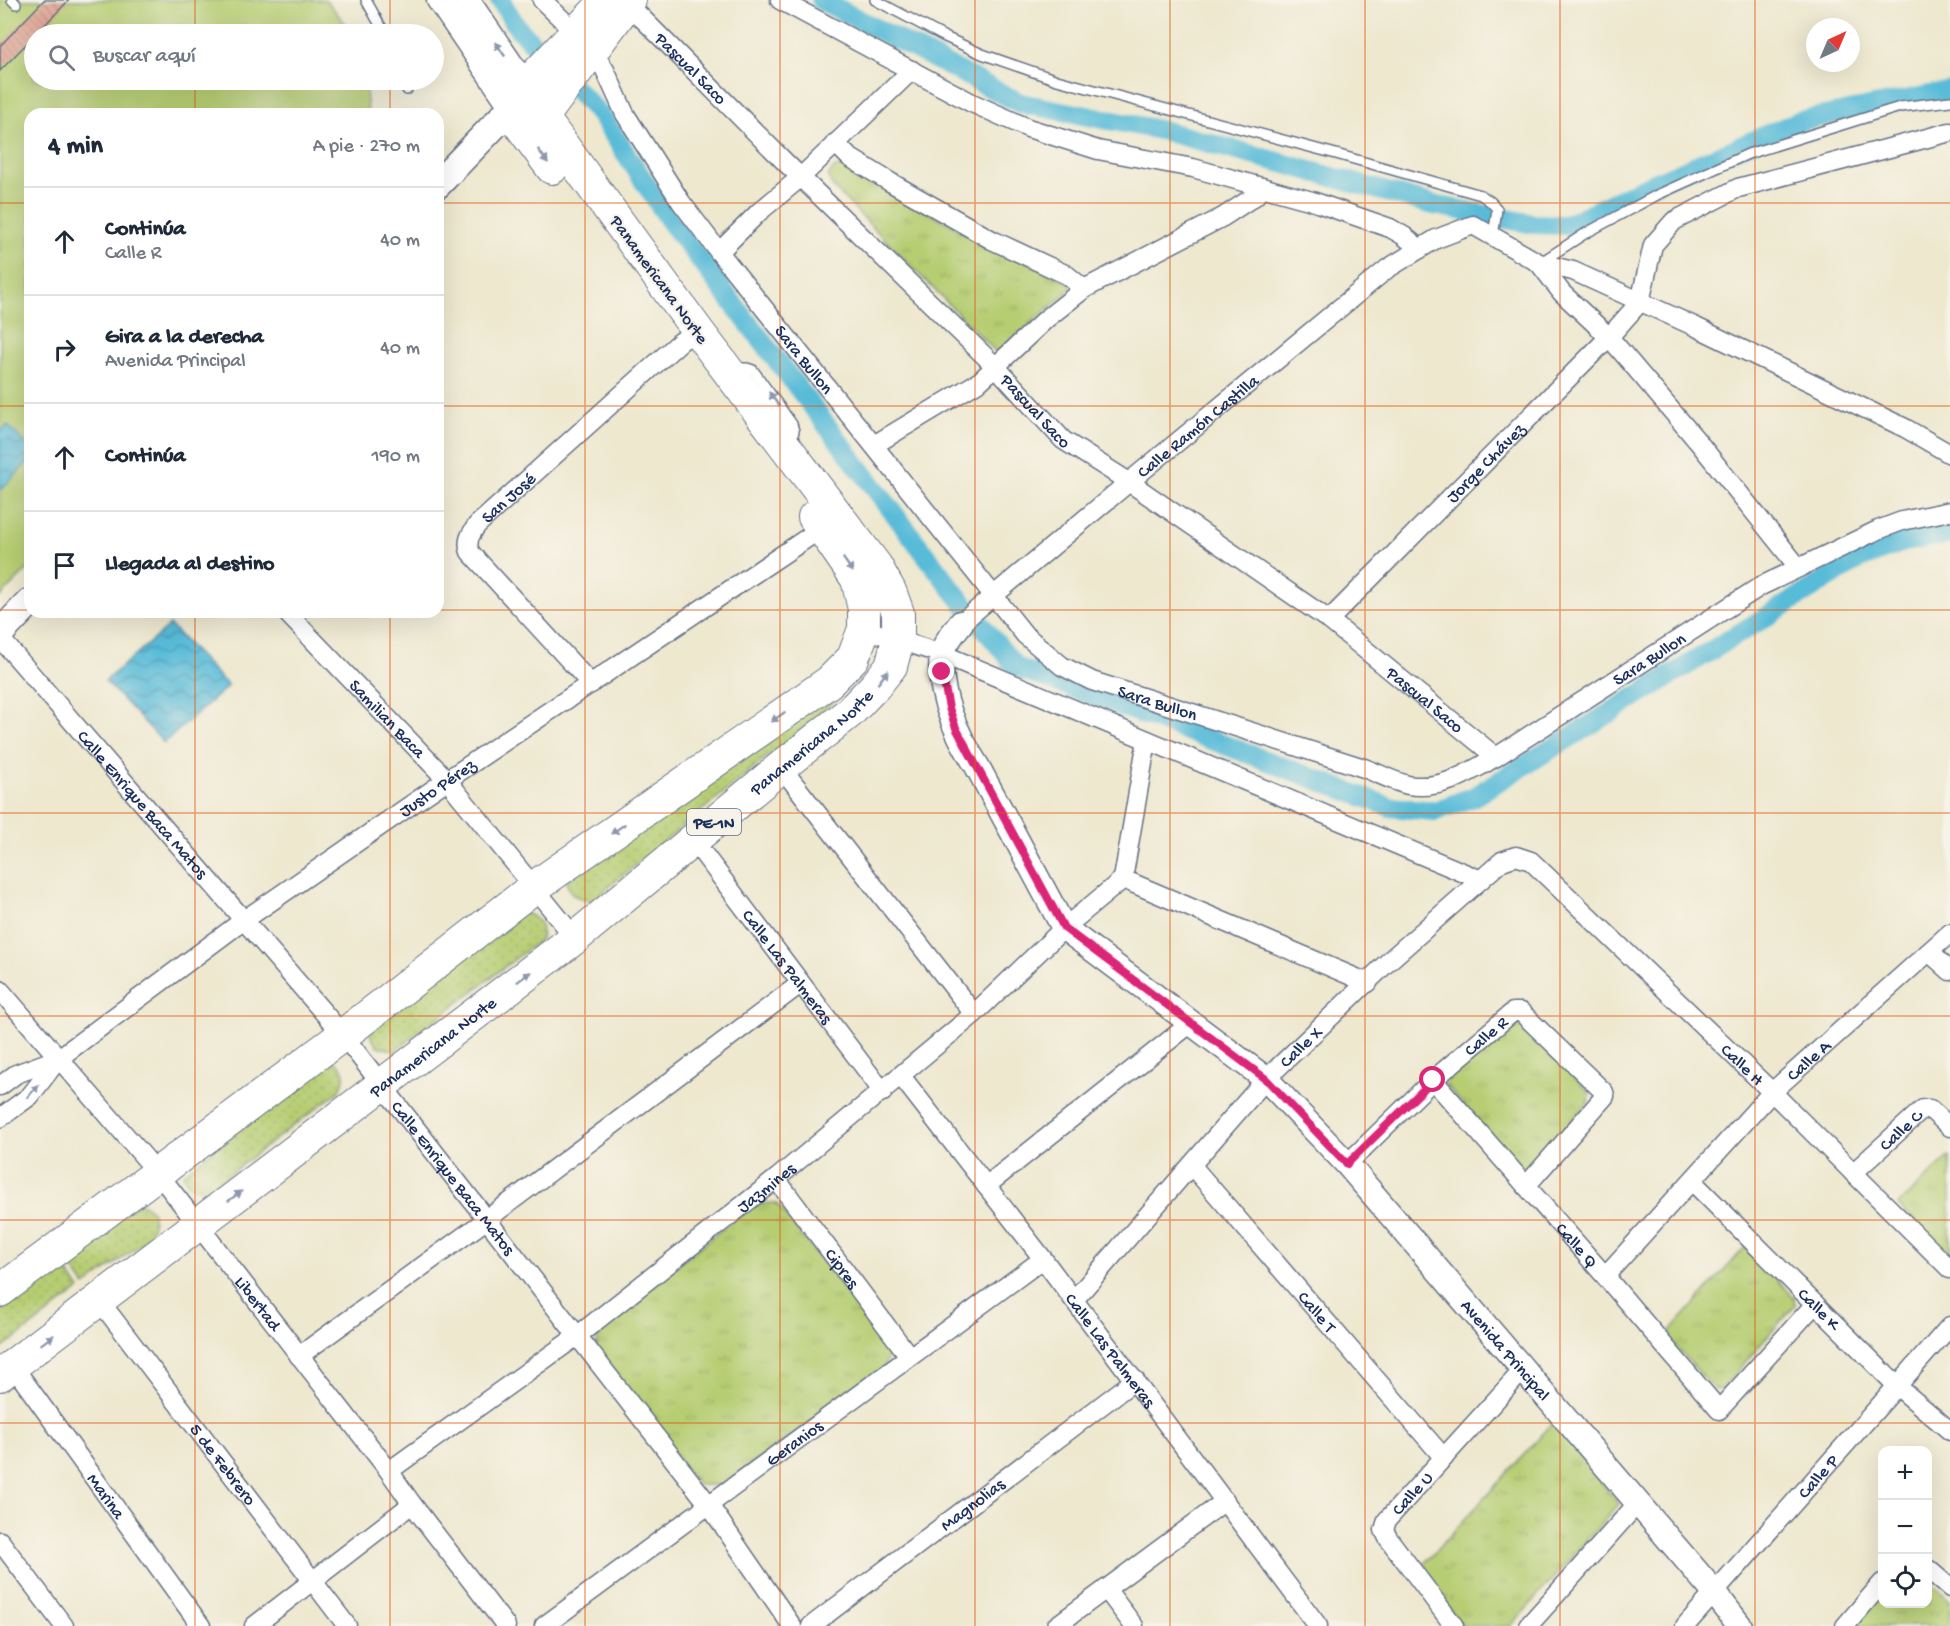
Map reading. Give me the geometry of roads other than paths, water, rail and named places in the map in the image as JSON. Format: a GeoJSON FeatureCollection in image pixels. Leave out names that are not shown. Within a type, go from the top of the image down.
{"type":"FeatureCollection","features":[{"type":"Feature","properties":{"kind":"highway"},"geometry":{"type":"LineString","coordinates":[[523,90],[578,50],[622,1]]}},
{"type":"Feature","properties":{"kind":"highway"},"geometry":{"type":"LineString","coordinates":[[549,109],[578,50]]}},
{"type":"Feature","properties":{"kind":"highway","name":"Panamericana Norte"},"geometry":{"type":"LineString","coordinates":[[6,1370],[575,938],[850,712],[891,666],[898,640],[898,613],[890,591],[876,566],[726,368],[688,336],[514,117],[523,90]]}},
{"type":"Feature","properties":{"kind":"highway","name":"Panamericana Norte"},"geometry":{"type":"LineString","coordinates":[[0,1291],[343,1035],[533,888],[829,682],[853,658],[864,629],[864,609],[857,579],[688,336],[545,121],[549,109]]}},
{"type":"Feature","properties":{"kind":"main road"},"geometry":{"type":"LineString","coordinates":[[444,177],[523,90],[549,109]]}},
{"type":"Feature","properties":{"kind":"main road"},"geometry":{"type":"LineString","coordinates":[[0,633],[24,608]]}},
{"type":"Feature","properties":{"kind":"street"},"geometry":{"type":"LineString","coordinates":[[439,0],[523,90]]}},
{"type":"Feature","properties":{"kind":"street"},"geometry":{"type":"LineString","coordinates":[[467,0],[523,90]]}},
{"type":"Feature","properties":{"kind":"street","name":"Sara Bullon"},"geometry":{"type":"LineString","coordinates":[[542,0],[578,50],[605,70],[625,114],[681,202],[874,445],[989,599],[1025,635],[1062,666],[1092,681],[1364,768],[1408,785],[1436,786],[1450,782],[1496,756],[1761,586],[1894,524],[1950,511]]}},
{"type":"Feature","properties":{"kind":"street"},"geometry":{"type":"LineString","coordinates":[[780,0],[999,116],[1062,140],[1098,150],[1193,168],[1312,201],[1390,228],[1420,249]]}},
{"type":"Feature","properties":{"kind":"street","name":"Pascual Saco"},"geometry":{"type":"LineString","coordinates":[[622,1],[995,366],[1063,440],[1129,482],[1329,620],[1496,756]]}},
{"type":"Feature","properties":{"kind":"street"},"geometry":{"type":"LineString","coordinates":[[719,252],[912,70]]}},
{"type":"Feature","properties":{"kind":"street"},"geometry":{"type":"LineString","coordinates":[[1640,302],[1653,245],[1674,221],[1738,188],[1950,132]]}},
{"type":"Feature","properties":{"kind":"street"},"geometry":{"type":"LineString","coordinates":[[835,143],[849,157],[890,182],[992,240],[1066,275],[1084,289]]}},
{"type":"Feature","properties":{"kind":"street"},"geometry":{"type":"LineString","coordinates":[[874,445],[980,381],[1046,319],[1084,289],[1223,217],[1255,196],[1262,187]]}},
{"type":"Feature","properties":{"kind":"street","name":"Calle Ramón Castilla"},"geometry":{"type":"LineString","coordinates":[[942,654],[961,623],[1387,270],[1436,239],[1473,225],[1495,230]]}},
{"type":"Feature","properties":{"kind":"street"},"geometry":{"type":"LineString","coordinates":[[1495,230],[1539,263],[1562,293],[1609,337],[1699,443],[1798,567]]}},
{"type":"Feature","properties":{"kind":"street"},"geometry":{"type":"LineString","coordinates":[[1539,263],[1573,271],[1696,327],[1905,428],[1950,454]]}},
{"type":"Feature","properties":{"kind":"street","name":"Jorge Chávez"},"geometry":{"type":"LineString","coordinates":[[1329,620],[1609,337],[1640,302]]}},
{"type":"Feature","properties":{"kind":"street","name":"San José"},"geometry":{"type":"LineString","coordinates":[[591,684],[470,552],[467,543],[477,525],[688,336]]}},
{"type":"Feature","properties":{"kind":"street","name":"Justo Pérez"},"geometry":{"type":"LineString","coordinates":[[0,1118],[30,1096],[59,1058],[243,920],[822,528]]}},
{"type":"Feature","properties":{"kind":"street","name":"Samilian Baca"},"geometry":{"type":"LineString","coordinates":[[292,618],[447,780],[575,938]]}},
{"type":"Feature","properties":{"kind":"street"},"geometry":{"type":"LineString","coordinates":[[864,629],[942,654],[1481,880]]}},
{"type":"Feature","properties":{"kind":"street","name":"Calle Enrique Baca Matos"},"geometry":{"type":"LineString","coordinates":[[0,638],[343,1035],[709,1505],[792,1626]]}},
{"type":"Feature","properties":{"kind":"street"},"geometry":{"type":"LineString","coordinates":[[942,654],[945,690],[956,728],[1064,928]]}},
{"type":"Feature","properties":{"kind":"street"},"geometry":{"type":"LineString","coordinates":[[1147,740],[1123,879],[1368,983]]}},
{"type":"Feature","properties":{"kind":"street"},"geometry":{"type":"LineString","coordinates":[[781,767],[974,1014]]}},
{"type":"Feature","properties":{"kind":"street","name":"Calle Las Palmeras"},"geometry":{"type":"LineString","coordinates":[[693,840],[883,1092]]}},
{"type":"Feature","properties":{"kind":"street","name":"Calle X"},"geometry":{"type":"LineString","coordinates":[[1074,1300],[1266,1079],[1481,880],[1508,858],[1523,857],[1531,861]]}},
{"type":"Feature","properties":{"kind":"street","name":"Calle H"},"geometry":{"type":"LineString","coordinates":[[1531,861],[1772,1092],[1950,1269]]}},
{"type":"Feature","properties":{"kind":"street","name":"Jazmines"},"geometry":{"type":"LineString","coordinates":[[389,1471],[577,1336],[776,1179],[974,1014],[1064,928],[1123,879]]}},
{"type":"Feature","properties":{"kind":"street","name":"Avenida Principal"},"geometry":{"type":"LineString","coordinates":[[1064,928],[1266,1079],[1347,1164],[1714,1592],[1740,1626]]}},
{"type":"Feature","properties":{"kind":"street","name":"Calle A"},"geometry":{"type":"LineString","coordinates":[[1605,1276],[1772,1092],[1950,933]]}},
{"type":"Feature","properties":{"kind":"street"},"geometry":{"type":"LineString","coordinates":[[1929,952],[1950,971]]}},
{"type":"Feature","properties":{"kind":"street"},"geometry":{"type":"LineString","coordinates":[[299,1356],[486,1220],[800,984]]}},
{"type":"Feature","properties":{"kind":"street","name":"Libertad"},"geometry":{"type":"LineString","coordinates":[[0,990],[157,1172],[506,1626]]}},
{"type":"Feature","properties":{"kind":"street","name":"Calle R"},"geometry":{"type":"LineString","coordinates":[[1347,1164],[1433,1080],[1513,1012],[1521,1011],[1604,1092],[1605,1096],[1526,1186]]}},
{"type":"Feature","properties":{"kind":"street"},"geometry":{"type":"LineString","coordinates":[[986,1186],[1191,1023]]}},
{"type":"Feature","properties":{"kind":"street","name":"Justo Pérez"},"geometry":{"type":"LineString","coordinates":[[0,1086],[16,1074],[59,1058]]}},
{"type":"Feature","properties":{"kind":"street","name":"Calle Las Palmeras"},"geometry":{"type":"LineString","coordinates":[[901,1076],[1043,1258],[1318,1626]]}},
{"type":"Feature","properties":{"kind":"street","name":"Calle Q"},"geometry":{"type":"LineString","coordinates":[[1433,1080],[1719,1410],[1815,1304]]}},
{"type":"Feature","properties":{"kind":"street","name":"Calle C"},"geometry":{"type":"LineString","coordinates":[[1853,1173],[1923,1109],[1930,1109],[1950,1127]]}},
{"type":"Feature","properties":{"kind":"street","name":"Calle T"},"geometry":{"type":"LineString","coordinates":[[1192,1166],[1444,1458]]}},
{"type":"Feature","properties":{"kind":"street","name":"Cipres"},"geometry":{"type":"LineString","coordinates":[[776,1179],[909,1356]]}},
{"type":"Feature","properties":{"kind":"street","name":"Calle K"},"geometry":{"type":"LineString","coordinates":[[1692,1180],[1897,1386],[1950,1431]]}},
{"type":"Feature","properties":{"kind":"street","name":"Geranios"},"geometry":{"type":"LineString","coordinates":[[544,1626],[1043,1258]]}},
{"type":"Feature","properties":{"kind":"street","name":"5 de Febrero"},"geometry":{"type":"LineString","coordinates":[[99,1300],[347,1626]]}},
{"type":"Feature","properties":{"kind":"street","name":"Calle P"},"geometry":{"type":"LineString","coordinates":[[1685,1626],[1950,1326]]}},
{"type":"Feature","properties":{"kind":"street","name":"Calle U"},"geometry":{"type":"LineString","coordinates":[[1454,1626],[1384,1530],[1387,1520],[1524,1369]]}},
{"type":"Feature","properties":{"kind":"street","name":"Marina"},"geometry":{"type":"LineString","coordinates":[[6,1370],[201,1626]]}},
{"type":"Feature","properties":{"kind":"street","name":"Magnolias"},"geometry":{"type":"LineString","coordinates":[[811,1626],[1135,1380]]}},
{"type":"Feature","properties":{"kind":"street"},"geometry":{"type":"LineString","coordinates":[[1056,1626],[1225,1500]]}},
{"type":"Feature","properties":{"kind":"street"},"geometry":{"type":"LineString","coordinates":[[254,1626],[412,1504]]}},
{"type":"Feature","properties":{"kind":"street"},"geometry":{"type":"LineString","coordinates":[[1528,1626],[1637,1504]]}},
{"type":"Feature","properties":{"kind":"street"},"geometry":{"type":"LineString","coordinates":[[0,1541],[64,1626]]}},
{"type":"Feature","properties":{"kind":"street"},"geometry":{"type":"LineString","coordinates":[[1932,1572],[1950,1588]]}},
{"type":"Feature","properties":{"kind":"street"},"geometry":{"type":"LineString","coordinates":[[1845,1626],[1878,1588]]}},
{"type":"Feature","properties":{"kind":"street"},"geometry":{"type":"LineString","coordinates":[[1106,1589],[1134,1626]]}},
{"type":"Feature","properties":{"kind":"lane"},"geometry":{"type":"LineString","coordinates":[[366,0],[380,24]]}},
{"type":"Feature","properties":{"kind":"lane"},"geometry":{"type":"LineString","coordinates":[[875,0],[943,36],[1019,68],[1095,91],[1336,154],[1481,195],[1497,209],[1495,230]]}},
{"type":"Feature","properties":{"kind":"lane"},"geometry":{"type":"LineString","coordinates":[[1539,263],[1586,233],[1657,195],[1748,154],[1900,107],[1950,100]]}},
{"type":"Feature","properties":{"kind":"water"},"geometry":{"type":"Polygon","coordinates":[[[7,425],[24,441],[24,466],[0,491],[0,432],[7,425]]]}},
{"type":"Feature","properties":{"kind":"water"},"geometry":{"type":"Polygon","coordinates":[[[170,625],[228,686],[164,743],[105,681],[170,625]]]}},
{"type":"Feature","properties":{"kind":"waterway"},"geometry":{"type":"LineString","coordinates":[[500,0],[517,27],[601,116],[670,221],[955,593],[1016,667],[1390,807],[1435,811],[1473,797],[1860,559],[1903,542],[1950,534]]}},
{"type":"Feature","properties":{"kind":"waterway"},"geometry":{"type":"LineString","coordinates":[[821,0],[1020,103],[1165,131],[1434,205],[1533,224],[1566,225],[1643,188],[1799,121],[1950,91]]}}]}
